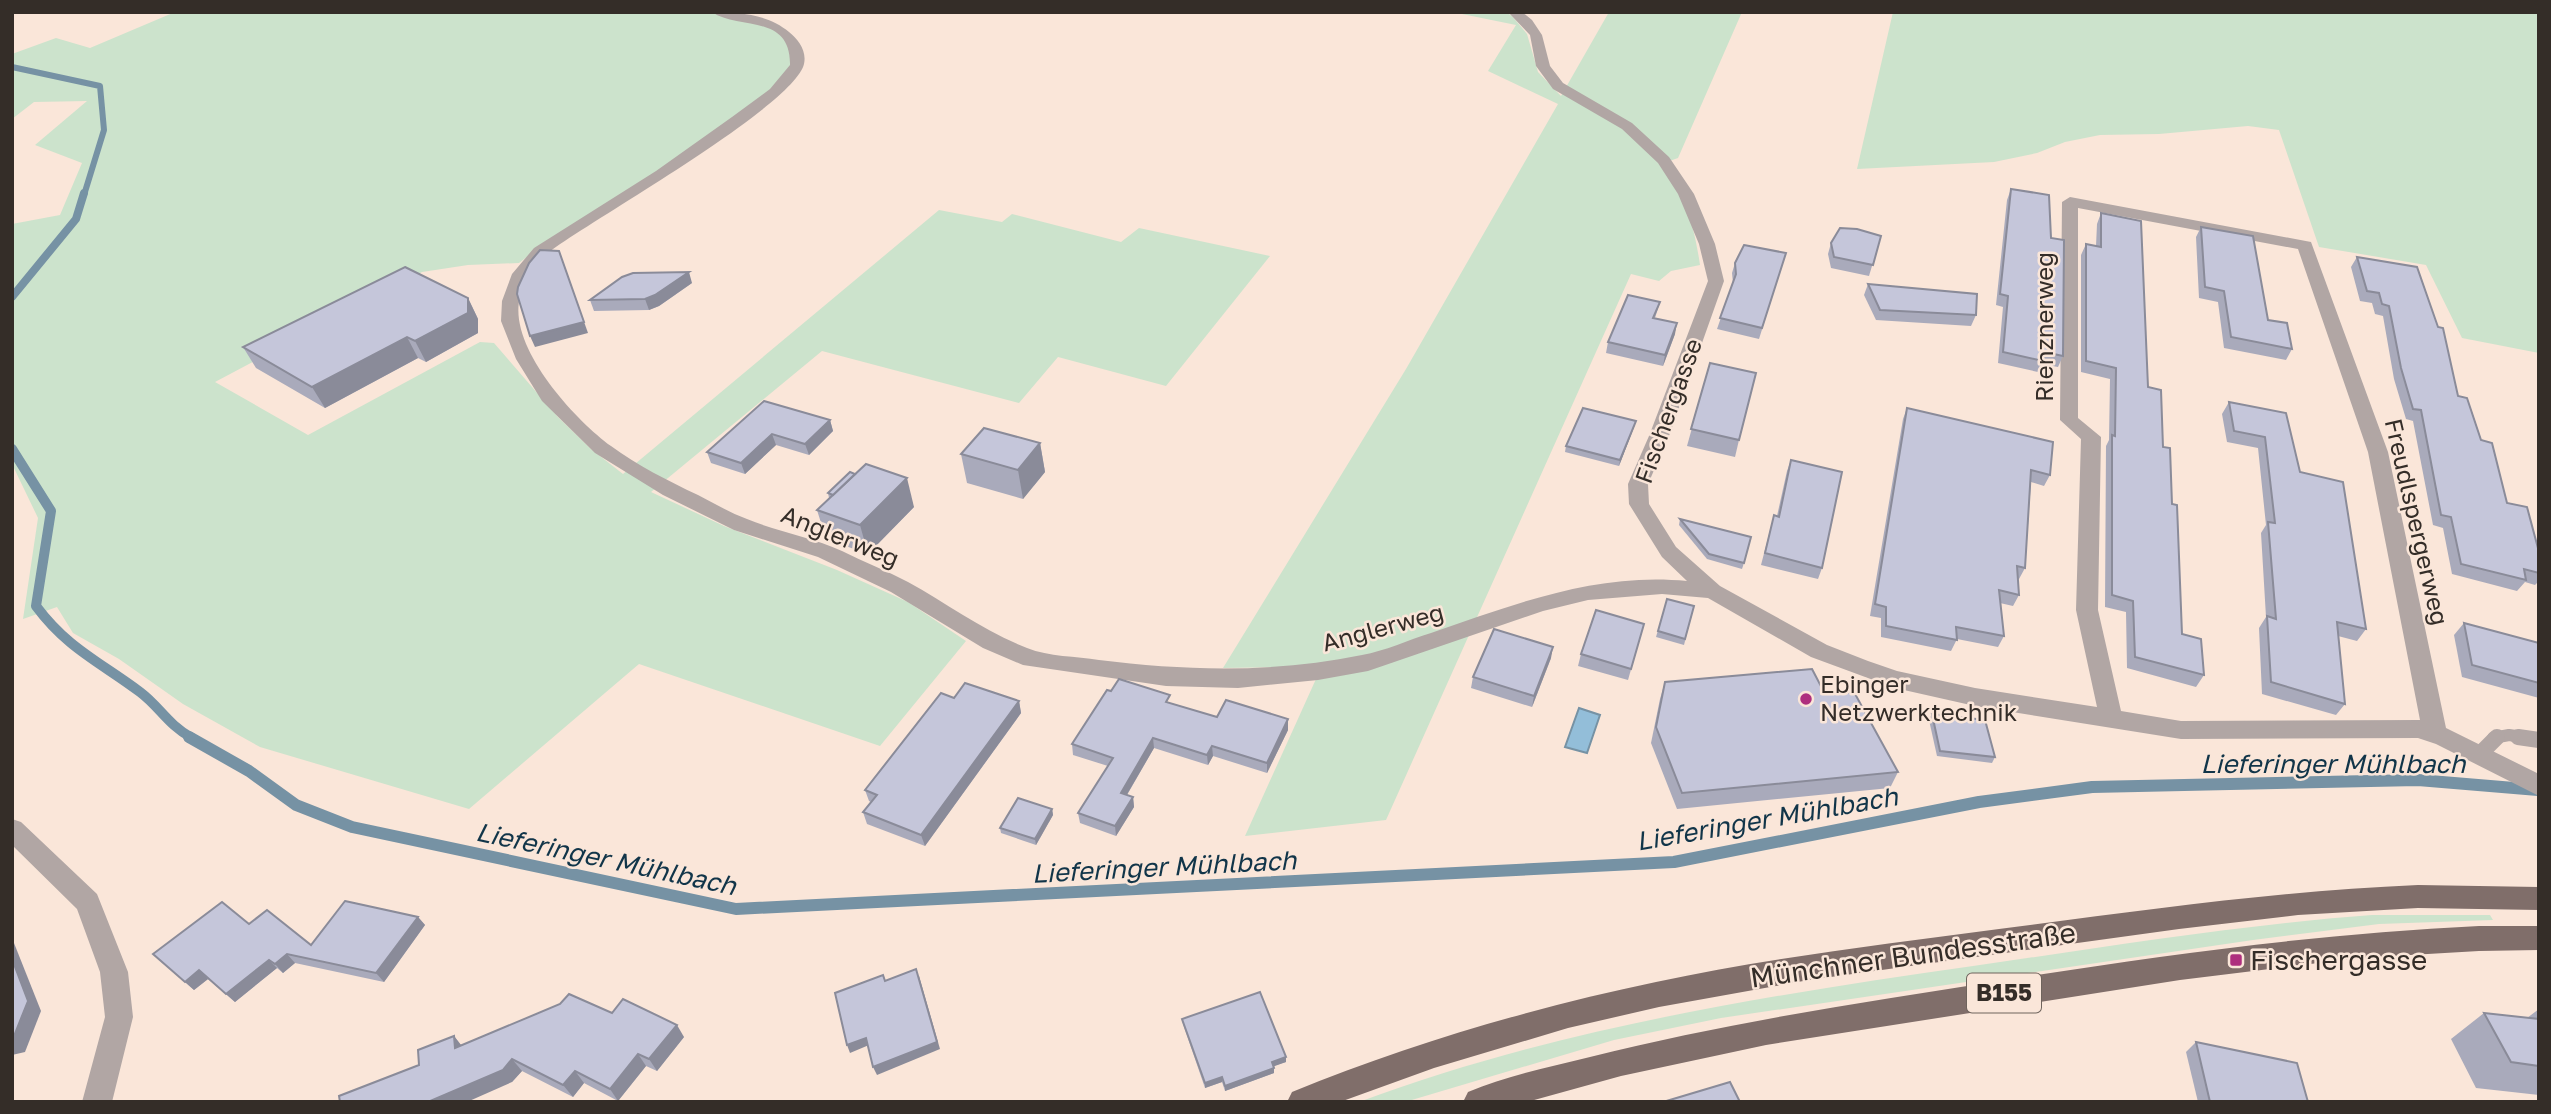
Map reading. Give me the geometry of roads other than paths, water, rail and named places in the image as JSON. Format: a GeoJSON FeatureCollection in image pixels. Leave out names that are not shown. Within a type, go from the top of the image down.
{"type":"FeatureCollection","features":[{"type":"Feature","properties":{"kind":"main road","name":"Münchner Bundesstraße"},"geometry":{"type":"LineString","coordinates":[[1302,1102],[1367,1077],[1508,1032],[1656,995],[1775,973],[2268,905],[2412,895],[2539,899]]}},
{"type":"Feature","properties":{"kind":"main road","name":"Münchner Bundesstraße"},"geometry":{"type":"LineString","coordinates":[[1478,1102],[1631,1059],[1750,1035],[1975,998],[2362,944],[2462,937],[2539,938]]}},
{"type":"Feature","properties":{"kind":"street","name":"Anglerweg"},"geometry":{"type":"LineString","coordinates":[[718,12],[778,28],[791,40],[797,52],[797,66],[775,92],[737,120],[661,174],[540,251],[520,274],[510,301],[510,321],[524,359],[549,397],[602,449],[670,490],[741,525],[837,558],[899,587],[991,642],[1031,659],[1166,677],[1238,679],[1368,663],[1539,604],[1588,592],[1662,586],[1712,591]]}},
{"type":"Feature","properties":{"kind":"street","name":"Fischergasse"},"geometry":{"type":"LineString","coordinates":[[1514,12],[1528,23],[1536,35],[1543,66],[1558,86],[1627,127],[1664,160],[1686,194],[1707,244],[1716,281],[1639,484],[1639,505],[1669,552],[1712,591],[1819,650],[1895,679],[1975,697],[2181,730],[2407,728],[2435,734],[2531,781]]}},
{"type":"Feature","properties":{"kind":"street","name":"Rienznerweg"},"geometry":{"type":"LineString","coordinates":[[2110,720],[2087,610],[2091,437],[2069,420],[2070,202],[2305,246]]}},
{"type":"Feature","properties":{"kind":"street","name":"Freudlspergerweg"},"geometry":{"type":"LineString","coordinates":[[2305,246],[2378,452],[2435,734]]}},
{"type":"Feature","properties":{"kind":"street"},"geometry":{"type":"LineString","coordinates":[[12,829],[88,902],[114,972],[119,1017],[97,1102]]}},
{"type":"Feature","properties":{"kind":"lane"},"geometry":{"type":"LineString","coordinates":[[2480,754],[2494,737],[2509,735],[2539,740]]}},
{"type":"Feature","properties":{"kind":"water"},"geometry":{"type":"Polygon","coordinates":[[[1579,708],[1600,715],[1587,753],[1565,747],[1579,708]]]}},
{"type":"Feature","properties":{"kind":"waterway","name":"Lieferinger Mühlbach"},"geometry":{"type":"LineString","coordinates":[[12,67],[100,86],[104,130],[84,195]]}},
{"type":"Feature","properties":{"kind":"waterway","name":"Lieferinger Mühlbach"},"geometry":{"type":"LineString","coordinates":[[12,297],[76,219],[84,193]]}},
{"type":"Feature","properties":{"kind":"waterway","name":"Lieferinger Mühlbach"},"geometry":{"type":"LineString","coordinates":[[12,449],[51,511],[36,606],[72,644],[140,692],[176,727],[192,738]]}},
{"type":"Feature","properties":{"kind":"waterway","name":"Lieferinger Mühlbach"},"geometry":{"type":"LineString","coordinates":[[189,737],[249,771],[296,805],[352,827],[736,909],[1674,862],[1979,802],[2092,787],[2418,780],[2538,790]]}},
{"type":"Feature","properties":{"kind":"place","name":"Ebinger Netzwerktechnik"},"geometry":{"type":"Point","coordinates":[1806,699]}},
{"type":"Feature","properties":{"kind":"place","name":"Fischergasse"},"geometry":{"type":"Point","coordinates":[2236,960]}}]}
